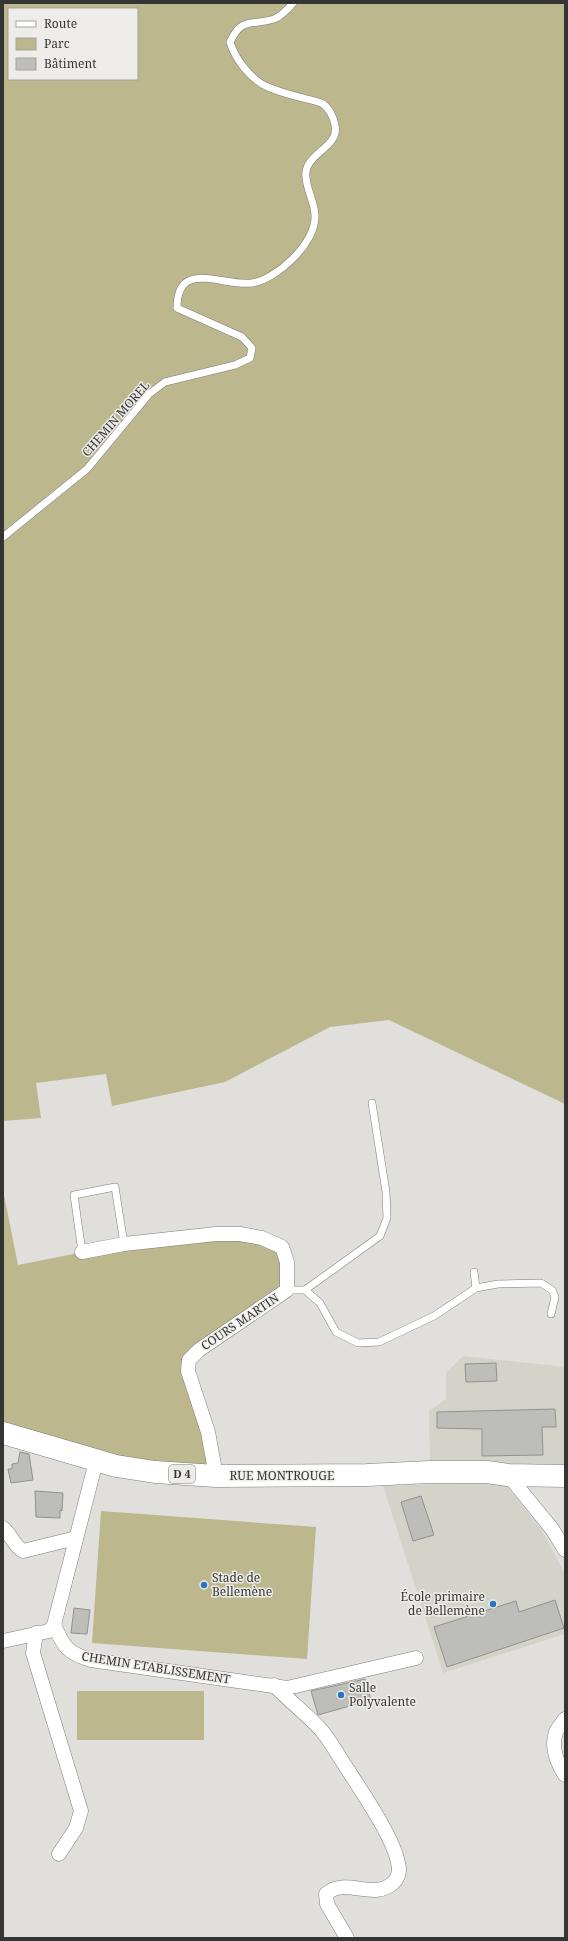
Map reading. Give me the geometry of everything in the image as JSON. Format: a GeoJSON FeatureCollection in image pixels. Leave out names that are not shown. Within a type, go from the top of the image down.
{"type":"FeatureCollection","features":[{"type":"Feature","properties":{"kind":"main road","name":"RUE MONTROUGE"},"geometry":{"type":"LineString","coordinates":[[3,1433],[116,1466],[155,1472],[216,1476],[367,1476],[430,1472],[487,1472],[508,1475],[565,1476]]}},
{"type":"Feature","properties":{"kind":"street","name":"COURS MARTIN"},"geometry":{"type":"LineString","coordinates":[[82,1252],[124,1244],[216,1234],[240,1234],[262,1238],[282,1247],[287,1262],[287,1290],[199,1350],[189,1360],[188,1371],[208,1432],[216,1476]]}},
{"type":"Feature","properties":{"kind":"street"},"geometry":{"type":"LineString","coordinates":[[3,1641],[49,1631],[54,1626],[94,1469],[93,1459]]}},
{"type":"Feature","properties":{"kind":"street"},"geometry":{"type":"LineString","coordinates":[[508,1475],[552,1529],[565,1550]]}},
{"type":"Feature","properties":{"kind":"street"},"geometry":{"type":"LineString","coordinates":[[3,1528],[10,1535],[15,1547],[23,1551],[76,1538]]}},
{"type":"Feature","properties":{"kind":"street","name":"CHEMIN ETABLISSEMENT"},"geometry":{"type":"LineString","coordinates":[[54,1626],[64,1647],[75,1655],[91,1660],[288,1688],[416,1658]]}},
{"type":"Feature","properties":{"kind":"street"},"geometry":{"type":"LineString","coordinates":[[36,1633],[33,1653],[81,1811],[76,1828],[59,1854]]}},
{"type":"Feature","properties":{"kind":"street"},"geometry":{"type":"LineString","coordinates":[[274,1685],[322,1732],[366,1799],[390,1841],[398,1861],[399,1872],[396,1881],[389,1886],[380,1890],[340,1886],[332,1889],[326,1894],[327,1904],[347,1938]]}},
{"type":"Feature","properties":{"kind":"street"},"geometry":{"type":"LineString","coordinates":[[565,1719],[556,1732],[554,1750],[558,1764],[565,1775]]}},
{"type":"Feature","properties":{"kind":"lane","name":"CHEMIN MOREL"},"geometry":{"type":"LineString","coordinates":[[3,537],[87,469],[149,394],[165,382],[235,365],[250,358],[252,348],[242,337],[177,308],[177,296],[179,289],[189,280],[204,278],[251,283],[265,280],[298,254],[308,242],[316,217],[306,171],[312,159],[326,148],[333,137],[336,126],[331,113],[324,104],[267,87],[256,79],[234,53],[230,42],[234,32],[241,25],[252,21],[274,19],[285,13],[293,3]]}},
{"type":"Feature","properties":{"kind":"lane"},"geometry":{"type":"LineString","coordinates":[[287,1290],[305,1290],[380,1236],[387,1218],[386,1192],[372,1103]]}},
{"type":"Feature","properties":{"kind":"lane"},"geometry":{"type":"LineString","coordinates":[[82,1252],[74,1195],[115,1187],[124,1244]]}},
{"type":"Feature","properties":{"kind":"lane"},"geometry":{"type":"LineString","coordinates":[[474,1272],[476,1288]]}},
{"type":"Feature","properties":{"kind":"lane"},"geometry":{"type":"LineString","coordinates":[[305,1290],[320,1303],[336,1332],[358,1344],[379,1342],[434,1316],[476,1288],[498,1284],[541,1284],[552,1290],[555,1297],[551,1314]]}},
{"type":"Feature","properties":{"kind":"shaded area"},"geometry":{"type":"Polygon","coordinates":[[[463,1356],[565,1367],[565,1465],[430,1462],[429,1411],[446,1399],[446,1373],[463,1356]]]}},
{"type":"Feature","properties":{"kind":"shaded area","name":"École primaire de Bellemène"},"geometry":{"type":"Polygon","coordinates":[[[503,1482],[541,1529],[565,1574],[565,1634],[443,1673],[383,1486],[503,1482]]]}},
{"type":"Feature","properties":{"kind":"green space"},"geometry":{"type":"Polygon","coordinates":[[[3,3],[565,3],[565,1104],[389,1020],[330,1027],[225,1082],[112,1106],[106,1074],[36,1083],[41,1118],[3,1121],[3,3]]]}},
{"type":"Feature","properties":{"kind":"green space"},"geometry":{"type":"Polygon","coordinates":[[[3,1190],[18,1265],[124,1244],[216,1234],[282,1247],[287,1290],[189,1360],[216,1476],[3,1433],[3,1190]]]}},
{"type":"Feature","properties":{"kind":"green space","name":"Stade de Bellemène"},"geometry":{"type":"Polygon","coordinates":[[[101,1511],[316,1527],[307,1659],[92,1643],[101,1511]]]}},
{"type":"Feature","properties":{"kind":"green space"},"geometry":{"type":"Polygon","coordinates":[[[77,1691],[204,1691],[204,1740],[77,1740],[77,1691]]]}},
{"type":"Feature","properties":{"kind":"building"},"geometry":{"type":"Polygon","coordinates":[[[496,1363],[497,1381],[466,1382],[465,1364],[496,1363]]]}},
{"type":"Feature","properties":{"kind":"building"},"geometry":{"type":"Polygon","coordinates":[[[555,1409],[556,1427],[542,1427],[543,1455],[482,1456],[482,1429],[437,1428],[437,1412],[555,1409]]]}},
{"type":"Feature","properties":{"kind":"building"},"geometry":{"type":"Polygon","coordinates":[[[20,1452],[29,1454],[33,1480],[11,1483],[8,1469],[12,1469],[12,1464],[18,1463],[20,1452]]]}},
{"type":"Feature","properties":{"kind":"building"},"geometry":{"type":"Polygon","coordinates":[[[35,1491],[63,1493],[60,1518],[36,1517],[35,1491]]]}},
{"type":"Feature","properties":{"kind":"building"},"geometry":{"type":"Polygon","coordinates":[[[421,1496],[434,1535],[413,1541],[401,1502],[421,1496]]]}},
{"type":"Feature","properties":{"kind":"building"},"geometry":{"type":"Polygon","coordinates":[[[555,1600],[564,1628],[447,1667],[434,1627],[516,1601],[519,1612],[555,1600]]]}},
{"type":"Feature","properties":{"kind":"building"},"geometry":{"type":"Polygon","coordinates":[[[74,1608],[90,1610],[87,1634],[71,1633],[74,1608]]]}},
{"type":"Feature","properties":{"kind":"building","name":"Salle Polyvalente"},"geometry":{"type":"Polygon","coordinates":[[[365,1679],[371,1700],[318,1715],[311,1691],[365,1679]]]}},
{"type":"Feature","properties":{"kind":"place","name":"Stade de Bellemène"},"geometry":{"type":"Point","coordinates":[204,1585]}},
{"type":"Feature","properties":{"kind":"place","name":"École primaire de Bellemène"},"geometry":{"type":"Point","coordinates":[493,1604]}},
{"type":"Feature","properties":{"kind":"place","name":"Salle Polyvalente"},"geometry":{"type":"Point","coordinates":[341,1695]}}]}
